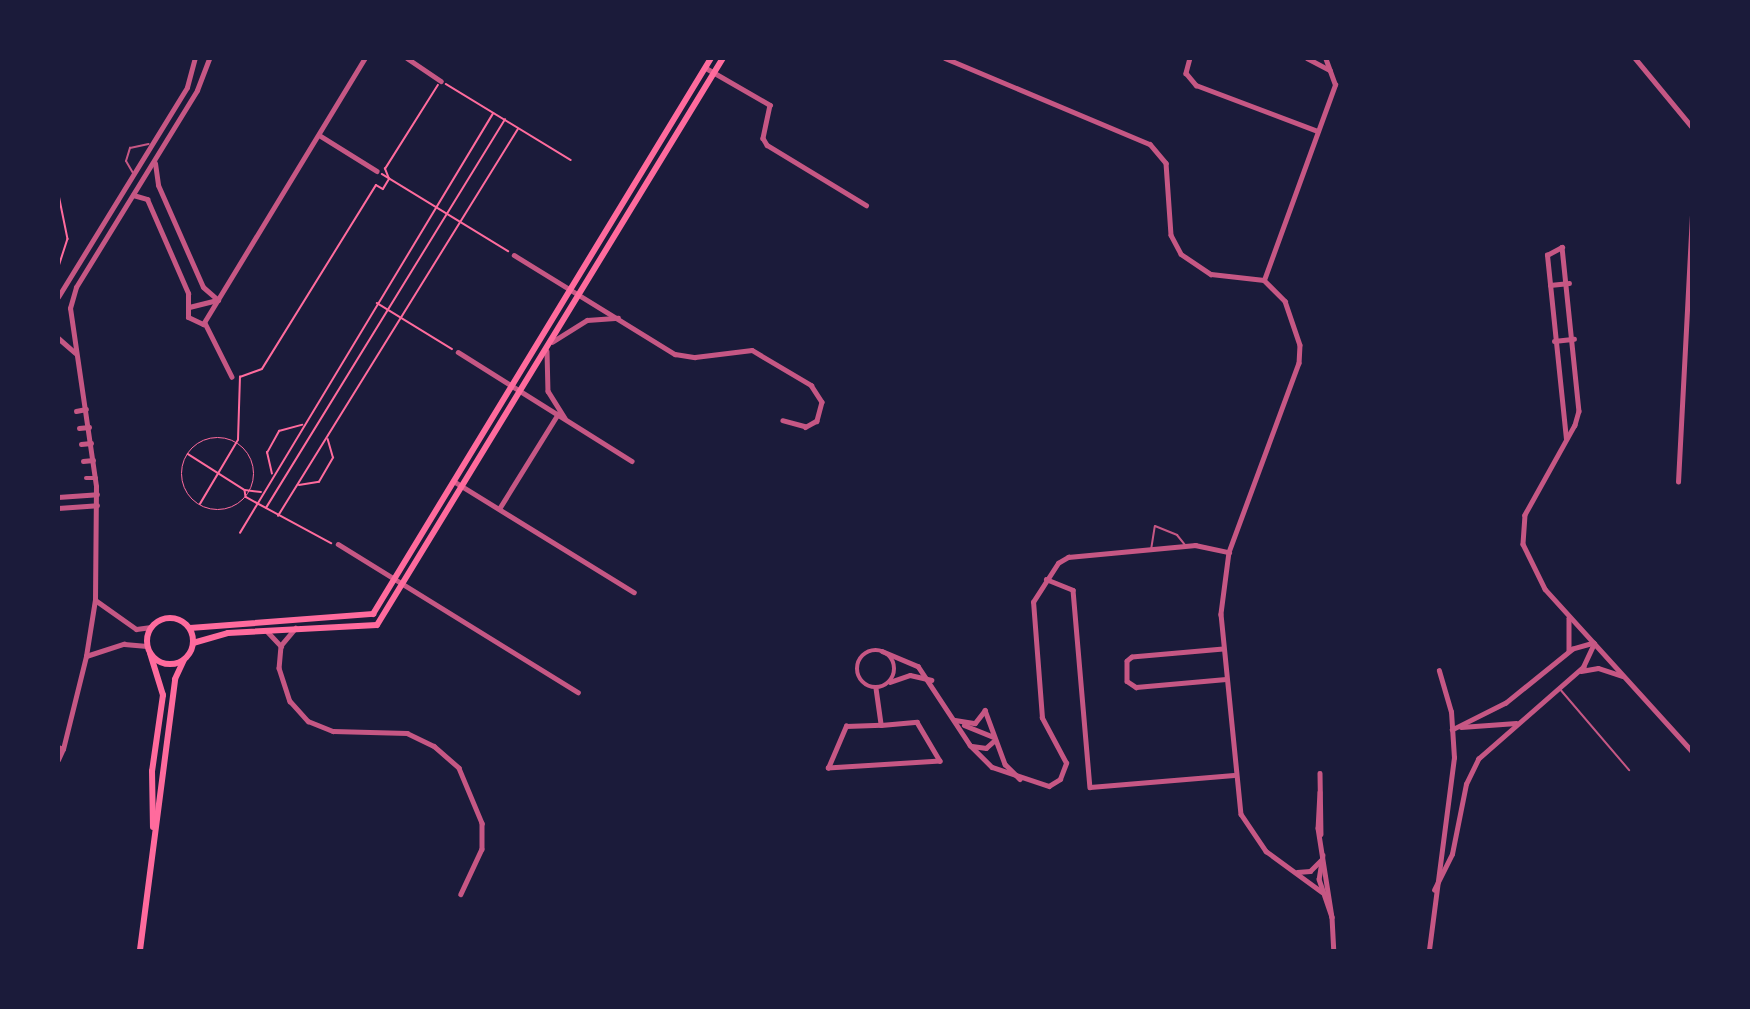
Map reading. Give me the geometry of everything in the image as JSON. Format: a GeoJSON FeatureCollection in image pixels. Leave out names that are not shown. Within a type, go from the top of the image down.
{"type":"FeatureCollection","features":[{"type":"Feature","properties":{"kind":"main road"},"geometry":{"type":"LineString","coordinates":[[153,852],[152,771],[163,695],[149,650],[151,627],[167,618],[189,628],[325,615],[369,617],[395,579],[573,290],[711,58]]}},
{"type":"Feature","properties":{"kind":"main road"},"geometry":{"type":"LineString","coordinates":[[140,951],[176,675],[193,643],[208,636],[298,626],[374,627],[404,585],[717,72],[723,58]]}},
{"type":"Feature","properties":{"kind":"main road"},"geometry":{"type":"LineString","coordinates":[[189,628],[193,643]]}},
{"type":"Feature","properties":{"kind":"main road"},"geometry":{"type":"LineString","coordinates":[[149,650],[165,664],[184,660]]}},
{"type":"Feature","properties":{"kind":"street"},"geometry":{"type":"LineString","coordinates":[[58,297],[190,81],[195,58]]}},
{"type":"Feature","properties":{"kind":"street"},"geometry":{"type":"LineString","coordinates":[[59,759],[86,656],[95,600],[96,478],[76,354],[72,295],[170,136],[209,58]]}},
{"type":"Feature","properties":{"kind":"street"},"geometry":{"type":"LineString","coordinates":[[205,323],[365,58]]}},
{"type":"Feature","properties":{"kind":"street"},"geometry":{"type":"LineString","coordinates":[[407,58],[441,81]]}},
{"type":"Feature","properties":{"kind":"street"},"geometry":{"type":"LineString","coordinates":[[945,58],[1142,140],[1162,155],[1171,235],[1187,261],[1211,274],[1263,280],[1284,301],[1299,345],[1299,363],[1229,552],[1221,600],[1223,650],[1234,775],[1247,826],[1266,851],[1322,892]]}},
{"type":"Feature","properties":{"kind":"street"},"geometry":{"type":"LineString","coordinates":[[1190,58],[1186,73],[1196,85],[1318,131]]}},
{"type":"Feature","properties":{"kind":"street"},"geometry":{"type":"LineString","coordinates":[[1307,58],[1330,70]]}},
{"type":"Feature","properties":{"kind":"street"},"geometry":{"type":"LineString","coordinates":[[1263,280],[1335,85],[1325,58]]}},
{"type":"Feature","properties":{"kind":"street"},"geometry":{"type":"LineString","coordinates":[[1635,58],[1692,127]]}},
{"type":"Feature","properties":{"kind":"street"},"geometry":{"type":"LineString","coordinates":[[706,68],[717,72],[770,105],[763,135],[767,145],[866,205]]}},
{"type":"Feature","properties":{"kind":"street"},"geometry":{"type":"LineString","coordinates":[[161,130],[170,136]]}},
{"type":"Feature","properties":{"kind":"street"},"geometry":{"type":"LineString","coordinates":[[319,135],[378,171]]}},
{"type":"Feature","properties":{"kind":"street"},"geometry":{"type":"LineString","coordinates":[[156,158],[155,178],[165,201],[204,289],[218,300]]}},
{"type":"Feature","properties":{"kind":"street"},"geometry":{"type":"LineString","coordinates":[[134,195],[147,199],[189,307],[190,321],[205,323]]}},
{"type":"Feature","properties":{"kind":"street"},"geometry":{"type":"LineString","coordinates":[[120,197],[129,203]]}},
{"type":"Feature","properties":{"kind":"street"},"geometry":{"type":"LineString","coordinates":[[1678,482],[1692,215]]}},
{"type":"Feature","properties":{"kind":"street"},"geometry":{"type":"LineString","coordinates":[[1566,439],[1554,341],[1547,255],[1562,247],[1569,283],[1579,411],[1566,439],[1532,500],[1523,532],[1531,568],[1568,614],[1692,751]]}},
{"type":"Feature","properties":{"kind":"street"},"geometry":{"type":"LineString","coordinates":[[514,255],[675,354],[695,357],[752,350],[812,385],[822,402],[817,421],[806,427],[783,421]]}},
{"type":"Feature","properties":{"kind":"street"},"geometry":{"type":"LineString","coordinates":[[1550,285],[1569,283]]}},
{"type":"Feature","properties":{"kind":"street"},"geometry":{"type":"LineString","coordinates":[[189,307],[218,300]]}},
{"type":"Feature","properties":{"kind":"street"},"geometry":{"type":"LineString","coordinates":[[204,305],[209,316]]}},
{"type":"Feature","properties":{"kind":"street"},"geometry":{"type":"LineString","coordinates":[[552,342],[587,320],[618,318]]}},
{"type":"Feature","properties":{"kind":"street"},"geometry":{"type":"LineString","coordinates":[[205,323],[232,376]]}},
{"type":"Feature","properties":{"kind":"street"},"geometry":{"type":"LineString","coordinates":[[58,338],[76,354]]}},
{"type":"Feature","properties":{"kind":"street"},"geometry":{"type":"LineString","coordinates":[[1554,341],[1574,339]]}},
{"type":"Feature","properties":{"kind":"street"},"geometry":{"type":"LineString","coordinates":[[547,351],[548,391],[567,420]]}},
{"type":"Feature","properties":{"kind":"street"},"geometry":{"type":"LineString","coordinates":[[458,352],[633,461]]}},
{"type":"Feature","properties":{"kind":"street"},"geometry":{"type":"LineString","coordinates":[[76,411],[86,409]]}},
{"type":"Feature","properties":{"kind":"street"},"geometry":{"type":"LineString","coordinates":[[499,509],[558,414]]}},
{"type":"Feature","properties":{"kind":"street"},"geometry":{"type":"LineString","coordinates":[[79,428],[89,427]]}},
{"type":"Feature","properties":{"kind":"street"},"geometry":{"type":"LineString","coordinates":[[81,444],[91,443]]}},
{"type":"Feature","properties":{"kind":"street"},"geometry":{"type":"LineString","coordinates":[[83,461],[93,460]]}},
{"type":"Feature","properties":{"kind":"street"},"geometry":{"type":"LineString","coordinates":[[86,478],[96,478]]}},
{"type":"Feature","properties":{"kind":"street"},"geometry":{"type":"LineString","coordinates":[[455,482],[634,592]]}},
{"type":"Feature","properties":{"kind":"street"},"geometry":{"type":"LineString","coordinates":[[58,497],[97,494]]}},
{"type":"Feature","properties":{"kind":"street"},"geometry":{"type":"LineString","coordinates":[[58,508],[97,505]]}},
{"type":"Feature","properties":{"kind":"street"},"geometry":{"type":"LineString","coordinates":[[338,544],[578,692]]}},
{"type":"Feature","properties":{"kind":"street"},"geometry":{"type":"LineString","coordinates":[[932,680],[910,675],[876,688],[865,685],[856,669],[865,653],[882,651],[903,657],[932,680],[970,745],[998,772],[1024,782],[1054,784],[1066,763],[1041,714],[1033,602],[1046,579],[1068,556],[1185,546],[1229,552]]}},
{"type":"Feature","properties":{"kind":"street"},"geometry":{"type":"LineString","coordinates":[[1046,579],[1072,587],[1090,787],[1234,775]]}},
{"type":"Feature","properties":{"kind":"street"},"geometry":{"type":"LineString","coordinates":[[95,600],[136,629],[151,627]]}},
{"type":"Feature","properties":{"kind":"street"},"geometry":{"type":"LineString","coordinates":[[1568,614],[1573,633],[1568,653]]}},
{"type":"Feature","properties":{"kind":"street"},"geometry":{"type":"LineString","coordinates":[[281,646],[298,626]]}},
{"type":"Feature","properties":{"kind":"street"},"geometry":{"type":"LineString","coordinates":[[265,629],[281,646],[283,686],[308,721],[333,731],[407,733],[434,746],[459,768],[482,823],[482,849],[461,894]]}},
{"type":"Feature","properties":{"kind":"street"},"geometry":{"type":"LineString","coordinates":[[1452,730],[1506,703],[1568,653],[1594,643]]}},
{"type":"Feature","properties":{"kind":"street"},"geometry":{"type":"LineString","coordinates":[[1434,890],[1452,854],[1471,771],[1516,723],[1579,671],[1594,643]]}},
{"type":"Feature","properties":{"kind":"street"},"geometry":{"type":"LineString","coordinates":[[86,656],[124,644],[149,650]]}},
{"type":"Feature","properties":{"kind":"street"},"geometry":{"type":"LineString","coordinates":[[1223,650],[1132,657],[1127,681],[1136,687],[1226,679]]}},
{"type":"Feature","properties":{"kind":"street"},"geometry":{"type":"LineString","coordinates":[[882,651],[894,662],[890,682]]}},
{"type":"Feature","properties":{"kind":"street"},"geometry":{"type":"LineString","coordinates":[[1579,671],[1598,668],[1624,676]]}},
{"type":"Feature","properties":{"kind":"street"},"geometry":{"type":"LineString","coordinates":[[1429,951],[1434,890],[1453,772],[1452,730],[1439,671]]}},
{"type":"Feature","properties":{"kind":"street"},"geometry":{"type":"LineString","coordinates":[[876,688],[880,725]]}},
{"type":"Feature","properties":{"kind":"street"},"geometry":{"type":"LineString","coordinates":[[962,724],[975,723],[985,710],[1008,769],[1024,782]]}},
{"type":"Feature","properties":{"kind":"street"},"geometry":{"type":"LineString","coordinates":[[955,720],[995,739]]}},
{"type":"Feature","properties":{"kind":"street"},"geometry":{"type":"LineString","coordinates":[[917,722],[940,761],[828,768],[846,726],[880,725],[917,722]]}},
{"type":"Feature","properties":{"kind":"street"},"geometry":{"type":"LineString","coordinates":[[1452,730],[1516,723]]}},
{"type":"Feature","properties":{"kind":"street"},"geometry":{"type":"LineString","coordinates":[[970,745],[986,748],[995,739]]}},
{"type":"Feature","properties":{"kind":"street"},"geometry":{"type":"LineString","coordinates":[[1320,773],[1320,792],[1316,799],[1332,917],[1334,951]]}},
{"type":"Feature","properties":{"kind":"street"},"geometry":{"type":"LineString","coordinates":[[1293,872],[1314,868],[1323,853]]}},
{"type":"Feature","properties":{"kind":"street"},"geometry":{"type":"LineString","coordinates":[[1323,853],[1322,892],[1332,917]]}},
{"type":"Feature","properties":{"kind":"lane"},"geometry":{"type":"LineString","coordinates":[[134,174],[126,161],[130,148],[152,144]]}},
{"type":"Feature","properties":{"kind":"lane"},"geometry":{"type":"LineString","coordinates":[[1151,550],[1155,526],[1180,537],[1185,546]]}},
{"type":"Feature","properties":{"kind":"lane"},"geometry":{"type":"LineString","coordinates":[[1559,687],[1629,770]]}},
{"type":"Feature","properties":{"kind":"path"},"geometry":{"type":"LineString","coordinates":[[389,179],[385,169],[441,81],[571,160]]}},
{"type":"Feature","properties":{"kind":"path"},"geometry":{"type":"LineString","coordinates":[[240,533],[259,504],[261,493],[272,474],[494,112]]}},
{"type":"Feature","properties":{"kind":"path"},"geometry":{"type":"LineString","coordinates":[[266,508],[505,120]]}},
{"type":"Feature","properties":{"kind":"path"},"geometry":{"type":"LineString","coordinates":[[278,516],[518,128]]}},
{"type":"Feature","properties":{"kind":"path"},"geometry":{"type":"LineString","coordinates":[[378,171],[514,255]]}},
{"type":"Feature","properties":{"kind":"path"},"geometry":{"type":"LineString","coordinates":[[200,504],[237,443],[240,376],[262,369],[376,184],[383,189],[389,179]]}},
{"type":"Feature","properties":{"kind":"path"},"geometry":{"type":"LineString","coordinates":[[58,190],[68,239],[58,269]]}},
{"type":"Feature","properties":{"kind":"path"},"geometry":{"type":"LineString","coordinates":[[377,303],[402,316],[458,352]]}},
{"type":"Feature","properties":{"kind":"path"},"geometry":{"type":"LineString","coordinates":[[272,474],[267,453],[279,431],[302,425]]}},
{"type":"Feature","properties":{"kind":"path"},"geometry":{"type":"LineString","coordinates":[[214,438],[237,443],[252,460],[251,486],[246,497],[229,508],[200,504],[183,482],[188,454],[214,438]]}},
{"type":"Feature","properties":{"kind":"path"},"geometry":{"type":"LineString","coordinates":[[298,485],[319,482],[333,458],[327,438]]}},
{"type":"Feature","properties":{"kind":"path"},"geometry":{"type":"LineString","coordinates":[[188,454],[245,490],[246,497]]}},
{"type":"Feature","properties":{"kind":"path"},"geometry":{"type":"LineString","coordinates":[[245,490],[251,486]]}},
{"type":"Feature","properties":{"kind":"path"},"geometry":{"type":"LineString","coordinates":[[251,486],[261,493]]}},
{"type":"Feature","properties":{"kind":"path"},"geometry":{"type":"LineString","coordinates":[[246,497],[278,516],[338,544]]}}]}
